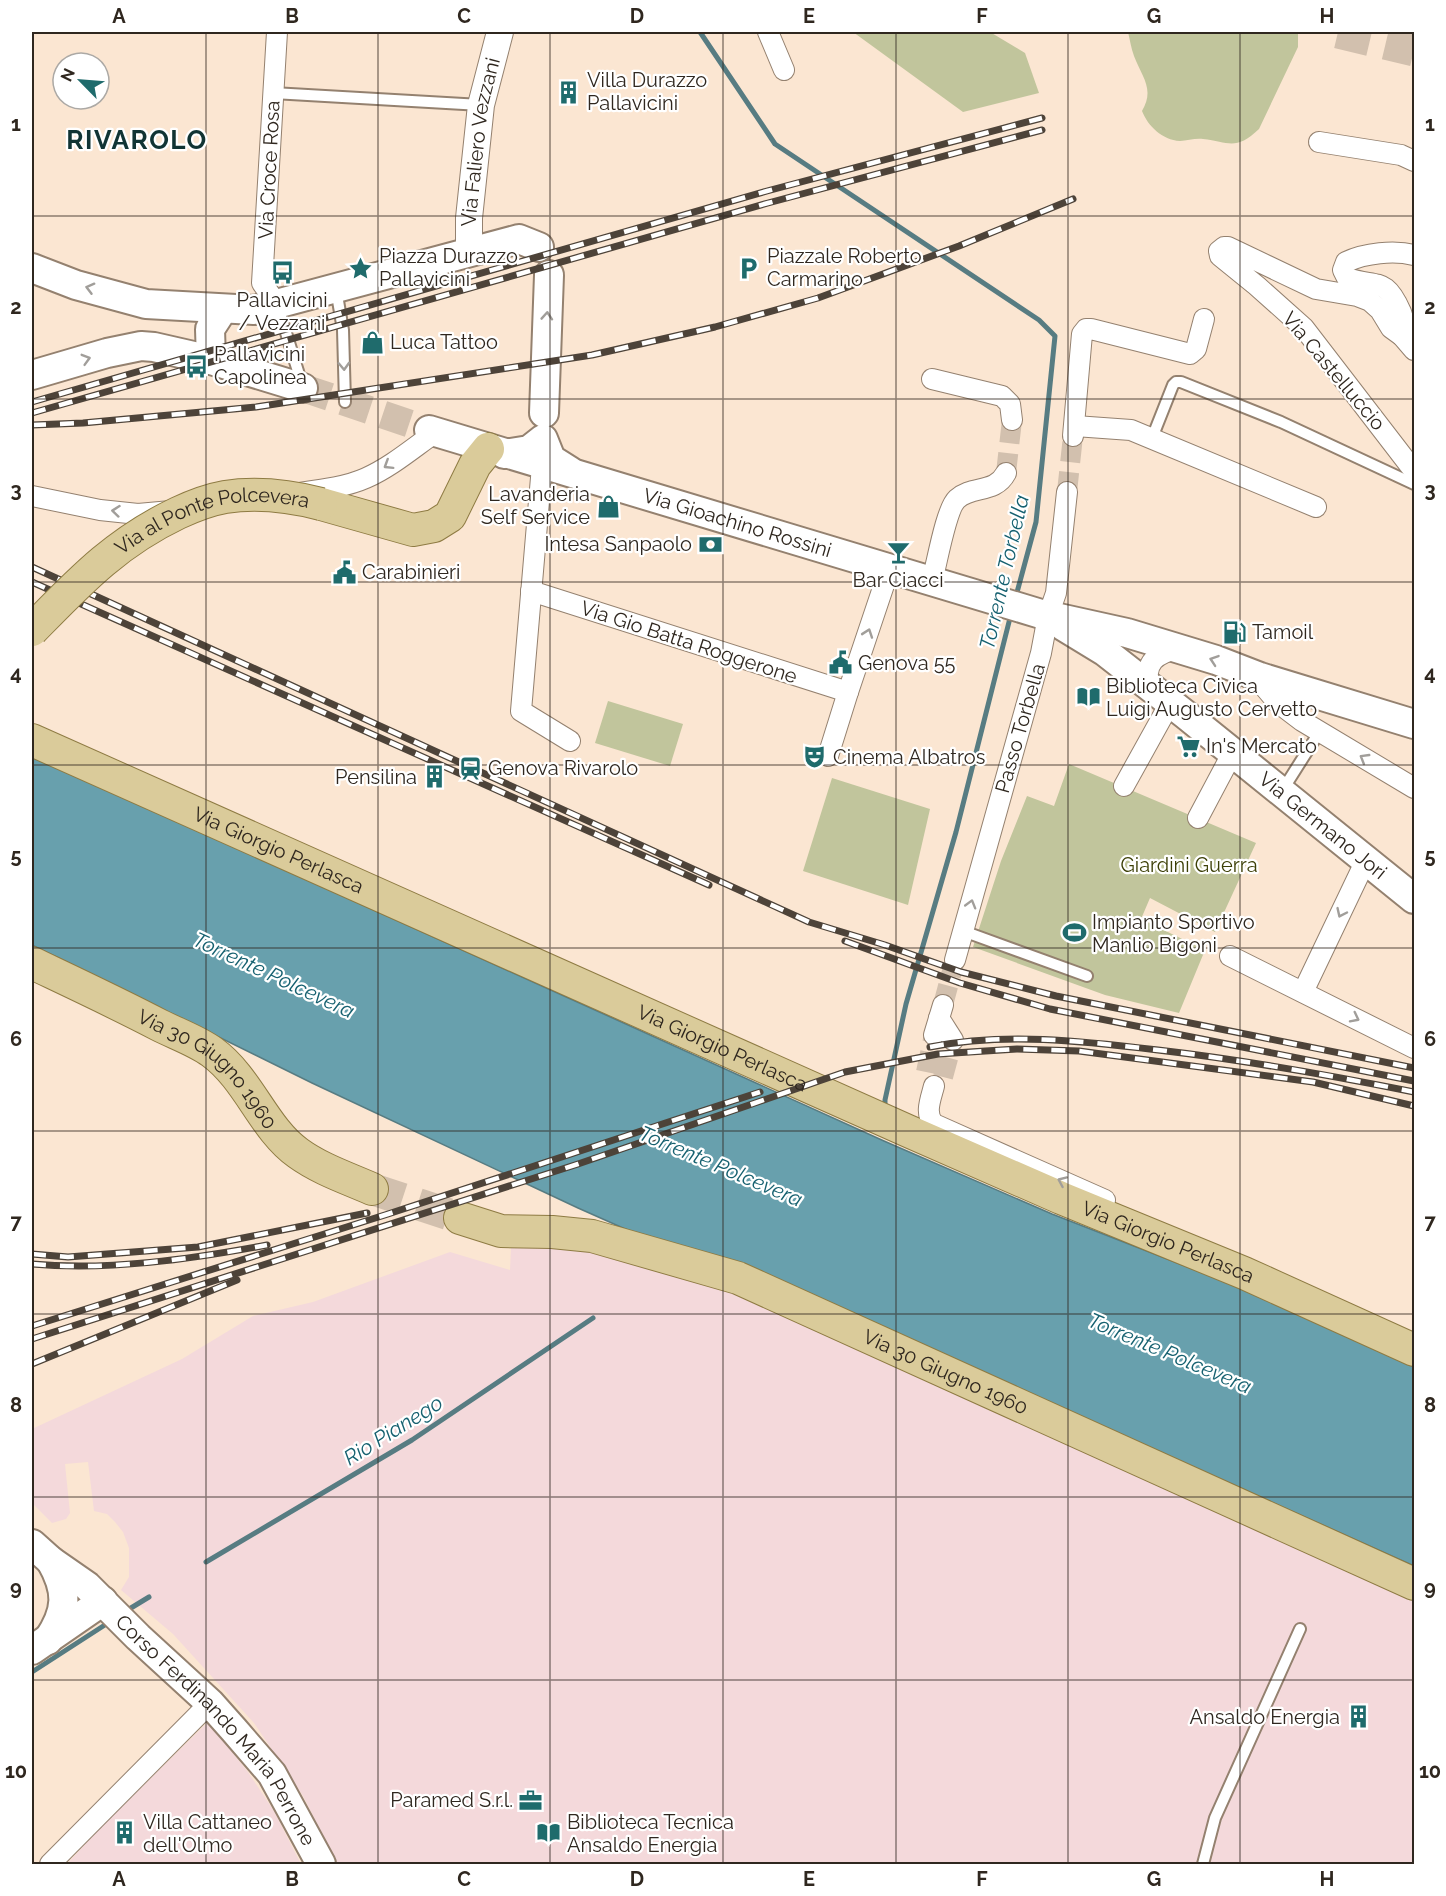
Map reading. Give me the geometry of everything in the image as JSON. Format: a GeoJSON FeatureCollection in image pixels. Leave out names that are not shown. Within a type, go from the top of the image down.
{"type":"FeatureCollection","features":[{"type":"Feature","properties":{"kind":"main road"},"geometry":{"type":"LineString","coordinates":[[32,268],[76,285],[151,305],[254,310],[519,239],[539,247]]}},
{"type":"Feature","properties":{"kind":"main road"},"geometry":{"type":"LineString","coordinates":[[432,431],[496,452],[529,450],[543,439],[549,275]]}},
{"type":"Feature","properties":{"kind":"main road"},"geometry":{"type":"LineString","coordinates":[[32,375],[107,352],[148,346],[161,340],[164,325],[151,305]]}},
{"type":"Feature","properties":{"kind":"main road"},"geometry":{"type":"LineString","coordinates":[[211,360],[210,329],[223,309]]}},
{"type":"Feature","properties":{"kind":"main road"},"geometry":{"type":"LineString","coordinates":[[148,346],[211,360],[303,388]]}},
{"type":"Feature","properties":{"kind":"main road","name":"Via Gioachino Rossini"},"geometry":{"type":"LineString","coordinates":[[543,439],[551,459],[575,475],[1045,615]]}},
{"type":"Feature","properties":{"kind":"main road","name":"Via al Ponte Polcevera"},"geometry":{"type":"LineString","coordinates":[[32,630],[100,562],[135,536],[202,502],[249,495],[289,496],[413,530],[435,526],[450,516],[475,465],[496,452]]}},
{"type":"Feature","properties":{"kind":"main road"},"geometry":{"type":"LineString","coordinates":[[1045,615],[1127,633],[1178,648],[1260,677],[1414,724]]}},
{"type":"Feature","properties":{"kind":"main road","name":"Via Germano Jori"},"geometry":{"type":"LineString","coordinates":[[1045,615],[1104,651],[1414,898]]}},
{"type":"Feature","properties":{"kind":"main road"},"geometry":{"type":"LineString","coordinates":[[32,723],[527,940],[605,997]]}},
{"type":"Feature","properties":{"kind":"main road","name":"Via Giorgio Perlasca"},"geometry":{"type":"LineString","coordinates":[[32,740],[908,1131],[1061,1198],[1244,1273],[1414,1350]]}},
{"type":"Feature","properties":{"kind":"main road","name":"Via 30 Giugno 1960"},"geometry":{"type":"LineString","coordinates":[[32,963],[111,1000],[210,1051],[241,1080],[273,1126],[297,1153],[327,1170],[372,1189]]}},
{"type":"Feature","properties":{"kind":"main road","name":"Via 30 Giugno 1960"},"geometry":{"type":"LineString","coordinates":[[460,1218],[501,1231],[592,1236],[738,1278],[1414,1584]]}},
{"type":"Feature","properties":{"kind":"main road"},"geometry":{"type":"LineString","coordinates":[[40,1645],[58,1622],[64,1597],[61,1579],[41,1552]]}},
{"type":"Feature","properties":{"kind":"main road","name":"Corso Ferdinando Maria Perrone"},"geometry":{"type":"LineString","coordinates":[[41,1552],[87,1586],[138,1637],[210,1703],[272,1774],[321,1864]]}},
{"type":"Feature","properties":{"kind":"main road"},"geometry":{"type":"LineString","coordinates":[[40,1645],[110,1608]]}},
{"type":"Feature","properties":{"kind":"street","name":"Via Croce Rosa"},"geometry":{"type":"LineString","coordinates":[[277,32],[262,283],[277,304]]}},
{"type":"Feature","properties":{"kind":"street","name":"Via Faliero Vezzani"},"geometry":{"type":"LineString","coordinates":[[469,252],[469,218],[481,105],[500,32]]}},
{"type":"Feature","properties":{"kind":"street"},"geometry":{"type":"LineString","coordinates":[[768,32],[784,70]]}},
{"type":"Feature","properties":{"kind":"street"},"geometry":{"type":"LineString","coordinates":[[1319,142],[1401,155],[1414,161]]}},
{"type":"Feature","properties":{"kind":"street","name":"Via Castelluccio"},"geometry":{"type":"LineString","coordinates":[[1408,343],[1391,328],[1380,310],[1370,301],[1357,296],[1316,289],[1228,247],[1219,251],[1220,256],[1304,328],[1414,471]]}},
{"type":"Feature","properties":{"kind":"street","name":"Via Castelluccio"},"geometry":{"type":"LineString","coordinates":[[1408,343],[1405,325],[1393,296],[1377,284],[1347,278],[1343,266],[1346,262],[1361,257],[1398,253],[1414,255]]}},
{"type":"Feature","properties":{"kind":"street"},"geometry":{"type":"LineString","coordinates":[[1204,319],[1196,349],[1190,354],[1086,329],[1082,334],[1074,431],[1119,428],[1131,430],[1316,507]]}},
{"type":"Feature","properties":{"kind":"street"},"geometry":{"type":"LineString","coordinates":[[932,379],[1002,396],[1010,404],[1012,420]]}},
{"type":"Feature","properties":{"kind":"street"},"geometry":{"type":"LineString","coordinates":[[32,496],[100,510],[138,514],[320,490],[365,479],[389,465],[432,431]]}},
{"type":"Feature","properties":{"kind":"street"},"geometry":{"type":"LineString","coordinates":[[543,439],[521,711],[570,741]]}},
{"type":"Feature","properties":{"kind":"street"},"geometry":{"type":"LineString","coordinates":[[933,580],[949,513],[954,502],[963,495],[995,486],[1006,473]]}},
{"type":"Feature","properties":{"kind":"street","name":"Passo Torbella"},"geometry":{"type":"LineString","coordinates":[[955,960],[1041,652],[1045,615],[1056,593],[1067,492]]}},
{"type":"Feature","properties":{"kind":"street"},"geometry":{"type":"LineString","coordinates":[[828,756],[890,567]]}},
{"type":"Feature","properties":{"kind":"street","name":"Via Gio Batta Roggerone"},"geometry":{"type":"LineString","coordinates":[[531,591],[848,692]]}},
{"type":"Feature","properties":{"kind":"street"},"geometry":{"type":"LineString","coordinates":[[1104,651],[1121,649],[1127,641],[1127,633]]}},
{"type":"Feature","properties":{"kind":"street"},"geometry":{"type":"LineString","coordinates":[[1124,786],[1159,695],[1146,673],[1152,661],[1161,653],[1178,648]]}},
{"type":"Feature","properties":{"kind":"street"},"geometry":{"type":"LineString","coordinates":[[1260,677],[1277,702],[1302,722],[1414,788]]}},
{"type":"Feature","properties":{"kind":"street"},"geometry":{"type":"LineString","coordinates":[[1198,818],[1233,753]]}},
{"type":"Feature","properties":{"kind":"street"},"geometry":{"type":"LineString","coordinates":[[1303,992],[1365,860]]}},
{"type":"Feature","properties":{"kind":"street"},"geometry":{"type":"LineString","coordinates":[[1230,956],[1414,1048]]}},
{"type":"Feature","properties":{"kind":"street"},"geometry":{"type":"LineString","coordinates":[[939,1019],[953,1040]]}},
{"type":"Feature","properties":{"kind":"street"},"geometry":{"type":"LineString","coordinates":[[934,1078],[929,1119],[934,1124],[1220,1251],[1244,1273]]}},
{"type":"Feature","properties":{"kind":"street"},"geometry":{"type":"LineString","coordinates":[[50,1864],[210,1703]]}},
{"type":"Feature","properties":{"kind":"lane"},"geometry":{"type":"LineString","coordinates":[[273,93],[481,105]]}},
{"type":"Feature","properties":{"kind":"lane"},"geometry":{"type":"LineString","coordinates":[[335,288],[343,330],[345,402]]}},
{"type":"Feature","properties":{"kind":"lane"},"geometry":{"type":"LineString","coordinates":[[277,304],[303,388]]}},
{"type":"Feature","properties":{"kind":"lane"},"geometry":{"type":"LineString","coordinates":[[1152,438],[1173,385],[1181,382],[1281,422],[1414,484]]}},
{"type":"Feature","properties":{"kind":"lane"},"geometry":{"type":"LineString","coordinates":[[1282,791],[1320,731]]}},
{"type":"Feature","properties":{"kind":"lane"},"geometry":{"type":"LineString","coordinates":[[963,931],[1087,976]]}},
{"type":"Feature","properties":{"kind":"lane"},"geometry":{"type":"LineString","coordinates":[[1203,1864],[1215,1818],[1300,1629]]}},
{"type":"Feature","properties":{"kind":"shaded area","name":"Ansaldo Energia"},"geometry":{"type":"Polygon","coordinates":[[[587,1247],[724,1290],[1414,1598],[1414,1864],[337,1864],[303,1796],[254,1723],[173,1634],[121,1590],[129,1577],[129,1548],[123,1532],[115,1522],[107,1514],[94,1511],[88,1462],[65,1464],[70,1513],[66,1519],[52,1523],[32,1503],[32,1429],[182,1359],[253,1316],[313,1302],[450,1252],[510,1270],[511,1248],[587,1247]]]}},
{"type":"Feature","properties":{"kind":"shaded area"},"geometry":{"type":"Polygon","coordinates":[[[208,1722],[248,1772],[274,1811],[301,1864],[67,1864],[103,1825],[208,1722]]]}},
{"type":"Feature","properties":{"kind":"green space"},"geometry":{"type":"Polygon","coordinates":[[[853,32],[990,32],[1025,53],[1039,93],[963,112],[853,32]]]}},
{"type":"Feature","properties":{"kind":"green space"},"geometry":{"type":"Polygon","coordinates":[[[1128,32],[1298,32],[1298,47],[1259,129],[1251,136],[1238,143],[1200,139],[1180,141],[1162,135],[1152,127],[1142,111],[1147,96],[1146,83],[1133,53],[1128,32]]]}},
{"type":"Feature","properties":{"kind":"green space"},"geometry":{"type":"Polygon","coordinates":[[[608,701],[683,724],[670,766],[595,743],[608,701]]]}},
{"type":"Feature","properties":{"kind":"green space","name":"Giardini Guerra"},"geometry":{"type":"Polygon","coordinates":[[[1069,764],[1256,843],[1215,932],[1150,898],[1141,919],[1205,950],[1179,1013],[1105,995],[973,947],[1001,861],[1027,796],[1054,806],[1069,764]]]}},
{"type":"Feature","properties":{"kind":"green space"},"geometry":{"type":"Polygon","coordinates":[[[832,778],[930,809],[908,905],[803,871],[832,778]]]}},
{"type":"Feature","properties":{"kind":"water","name":"Torrente Polcevera"},"geometry":{"type":"Polygon","coordinates":[[[32,755],[884,1141],[1052,1214],[1254,1293],[1414,1365],[1414,1566],[981,1372],[650,1240],[578,1208],[312,1083],[32,945],[32,755]]]}},
{"type":"Feature","properties":{"kind":"waterway","name":"Torrente Torbella"},"geometry":{"type":"LineString","coordinates":[[700,32],[775,144],[1039,320],[1055,336],[1036,522],[1016,596]]}},
{"type":"Feature","properties":{"kind":"waterway","name":"Torrente Torbella"},"geometry":{"type":"LineString","coordinates":[[885,1110],[885,1100],[906,1004],[956,832],[1011,614]]}},
{"type":"Feature","properties":{"kind":"waterway","name":"Rio Pianego"},"geometry":{"type":"LineString","coordinates":[[206,1562],[412,1440],[593,1318]]}},
{"type":"Feature","properties":{"kind":"waterway","name":"Rio Pianego"},"geometry":{"type":"LineString","coordinates":[[126,1611],[149,1597]]}},
{"type":"Feature","properties":{"kind":"waterway","name":"Rio Pianego"},"geometry":{"type":"LineString","coordinates":[[32,1672],[111,1621]]}},
{"type":"Feature","properties":{"kind":"tunnel"},"geometry":{"type":"LineString","coordinates":[[1338,32],[1414,50]]}},
{"type":"Feature","properties":{"kind":"tunnel"},"geometry":{"type":"LineString","coordinates":[[303,388],[429,430]]}},
{"type":"Feature","properties":{"kind":"tunnel"},"geometry":{"type":"LineString","coordinates":[[1006,473],[1012,420]]}},
{"type":"Feature","properties":{"kind":"tunnel"},"geometry":{"type":"LineString","coordinates":[[1067,492],[1073,436]]}},
{"type":"Feature","properties":{"kind":"tunnel"},"geometry":{"type":"LineString","coordinates":[[943,1005],[955,960]]}},
{"type":"Feature","properties":{"kind":"tunnel"},"geometry":{"type":"LineString","coordinates":[[926,1072],[934,1035]]}},
{"type":"Feature","properties":{"kind":"tunnel"},"geometry":{"type":"LineString","coordinates":[[943,1077],[953,1040]]}},
{"type":"Feature","properties":{"kind":"tunnel"},"geometry":{"type":"LineString","coordinates":[[372,1189],[460,1218]]}},
{"type":"Feature","properties":{"kind":"railway"},"geometry":{"type":"LineString","coordinates":[[32,402],[767,191],[1042,118]]}},
{"type":"Feature","properties":{"kind":"railway"},"geometry":{"type":"LineString","coordinates":[[32,413],[768,203],[1042,130]]}},
{"type":"Feature","properties":{"kind":"railway"},"geometry":{"type":"LineString","coordinates":[[32,425],[83,423],[256,407],[592,355],[715,327],[818,298],[959,246],[1073,199]]}},
{"type":"Feature","properties":{"kind":"railway"},"geometry":{"type":"LineString","coordinates":[[32,567],[809,922],[885,945],[961,972],[1056,996],[1414,1068]]}},
{"type":"Feature","properties":{"kind":"railway"},"geometry":{"type":"LineString","coordinates":[[32,582],[709,885]]}},
{"type":"Feature","properties":{"kind":"railway"},"geometry":{"type":"LineString","coordinates":[[845,941],[960,983],[1050,1009],[1414,1081]]}},
{"type":"Feature","properties":{"kind":"railway"},"geometry":{"type":"LineString","coordinates":[[930,1047],[958,1042],[1015,1039],[1101,1044],[1254,1063],[1414,1092]]}},
{"type":"Feature","properties":{"kind":"railway"},"geometry":{"type":"LineString","coordinates":[[32,1339],[578,1164],[845,1072],[938,1054],[1017,1049],[1079,1051],[1313,1082],[1414,1106]]}},
{"type":"Feature","properties":{"kind":"railway"},"geometry":{"type":"LineString","coordinates":[[32,1326],[388,1214],[760,1092]]}},
{"type":"Feature","properties":{"kind":"railway"},"geometry":{"type":"LineString","coordinates":[[32,1254],[68,1257],[198,1247],[367,1213]]}},
{"type":"Feature","properties":{"kind":"railway"},"geometry":{"type":"LineString","coordinates":[[32,1264],[120,1265],[209,1255],[267,1245]]}},
{"type":"Feature","properties":{"kind":"railway"},"geometry":{"type":"LineString","coordinates":[[32,1364],[237,1280]]}},
{"type":"Feature","properties":{"kind":"place","name":"Villa Durazzo Pallavicini"},"geometry":{"type":"Point","coordinates":[569,92]}},
{"type":"Feature","properties":{"kind":"place","name":"Piazza Durazzo Pallavicini"},"geometry":{"type":"Point","coordinates":[361,268]}},
{"type":"Feature","properties":{"kind":"place","name":"Piazzale Roberto Carmarino"},"geometry":{"type":"Point","coordinates":[749,268]}},
{"type":"Feature","properties":{"kind":"place","name":"Pallavicini / Vezzani"},"geometry":{"type":"Point","coordinates":[282,273]}},
{"type":"Feature","properties":{"kind":"place","name":"Luca Tattoo"},"geometry":{"type":"Point","coordinates":[372,342]}},
{"type":"Feature","properties":{"kind":"place","name":"Pallavicini Capolinea"},"geometry":{"type":"Point","coordinates":[196,366]}},
{"type":"Feature","properties":{"kind":"place","name":"Lavanderia Self Service"},"geometry":{"type":"Point","coordinates":[608,506]}},
{"type":"Feature","properties":{"kind":"place","name":"Intesa Sanpaolo"},"geometry":{"type":"Point","coordinates":[710,544]}},
{"type":"Feature","properties":{"kind":"place","name":"Bar Ciacci"},"geometry":{"type":"Point","coordinates":[898,553]}},
{"type":"Feature","properties":{"kind":"place","name":"Carabinieri"},"geometry":{"type":"Point","coordinates":[344,572]}},
{"type":"Feature","properties":{"kind":"place","name":"Tamoil"},"geometry":{"type":"Point","coordinates":[1234,632]}},
{"type":"Feature","properties":{"kind":"place","name":"Genova 55"},"geometry":{"type":"Point","coordinates":[840,663]}},
{"type":"Feature","properties":{"kind":"place","name":"Biblioteca Civica Luigi Augusto Cervetto"},"geometry":{"type":"Point","coordinates":[1088,697]}},
{"type":"Feature","properties":{"kind":"place","name":"In's Mercato"},"geometry":{"type":"Point","coordinates":[1188,746]}},
{"type":"Feature","properties":{"kind":"place","name":"Cinema Albatros"},"geometry":{"type":"Point","coordinates":[815,757]}},
{"type":"Feature","properties":{"kind":"place","name":"Genova Rivarolo"},"geometry":{"type":"Point","coordinates":[470,768]}},
{"type":"Feature","properties":{"kind":"place","name":"Pensilina"},"geometry":{"type":"Point","coordinates":[435,777]}},
{"type":"Feature","properties":{"kind":"place","name":"Impianto Sportivo Manlio Bigoni"},"geometry":{"type":"Point","coordinates":[1074,933]}},
{"type":"Feature","properties":{"kind":"place","name":"Ansaldo Energia"},"geometry":{"type":"Point","coordinates":[1358,1717]}},
{"type":"Feature","properties":{"kind":"place","name":"Paramed S.r.l."},"geometry":{"type":"Point","coordinates":[531,1800]}},
{"type":"Feature","properties":{"kind":"place","name":"Villa Cattaneo dell'Olmo"},"geometry":{"type":"Point","coordinates":[125,1833]}},
{"type":"Feature","properties":{"kind":"place","name":"Biblioteca Tecnica Ansaldo Energia"},"geometry":{"type":"Point","coordinates":[549,1833]}},
{"type":"Feature","properties":{"kind":"district","name":"RIVAROLO"},"geometry":{"type":"Point","coordinates":[137,140]}}]}
